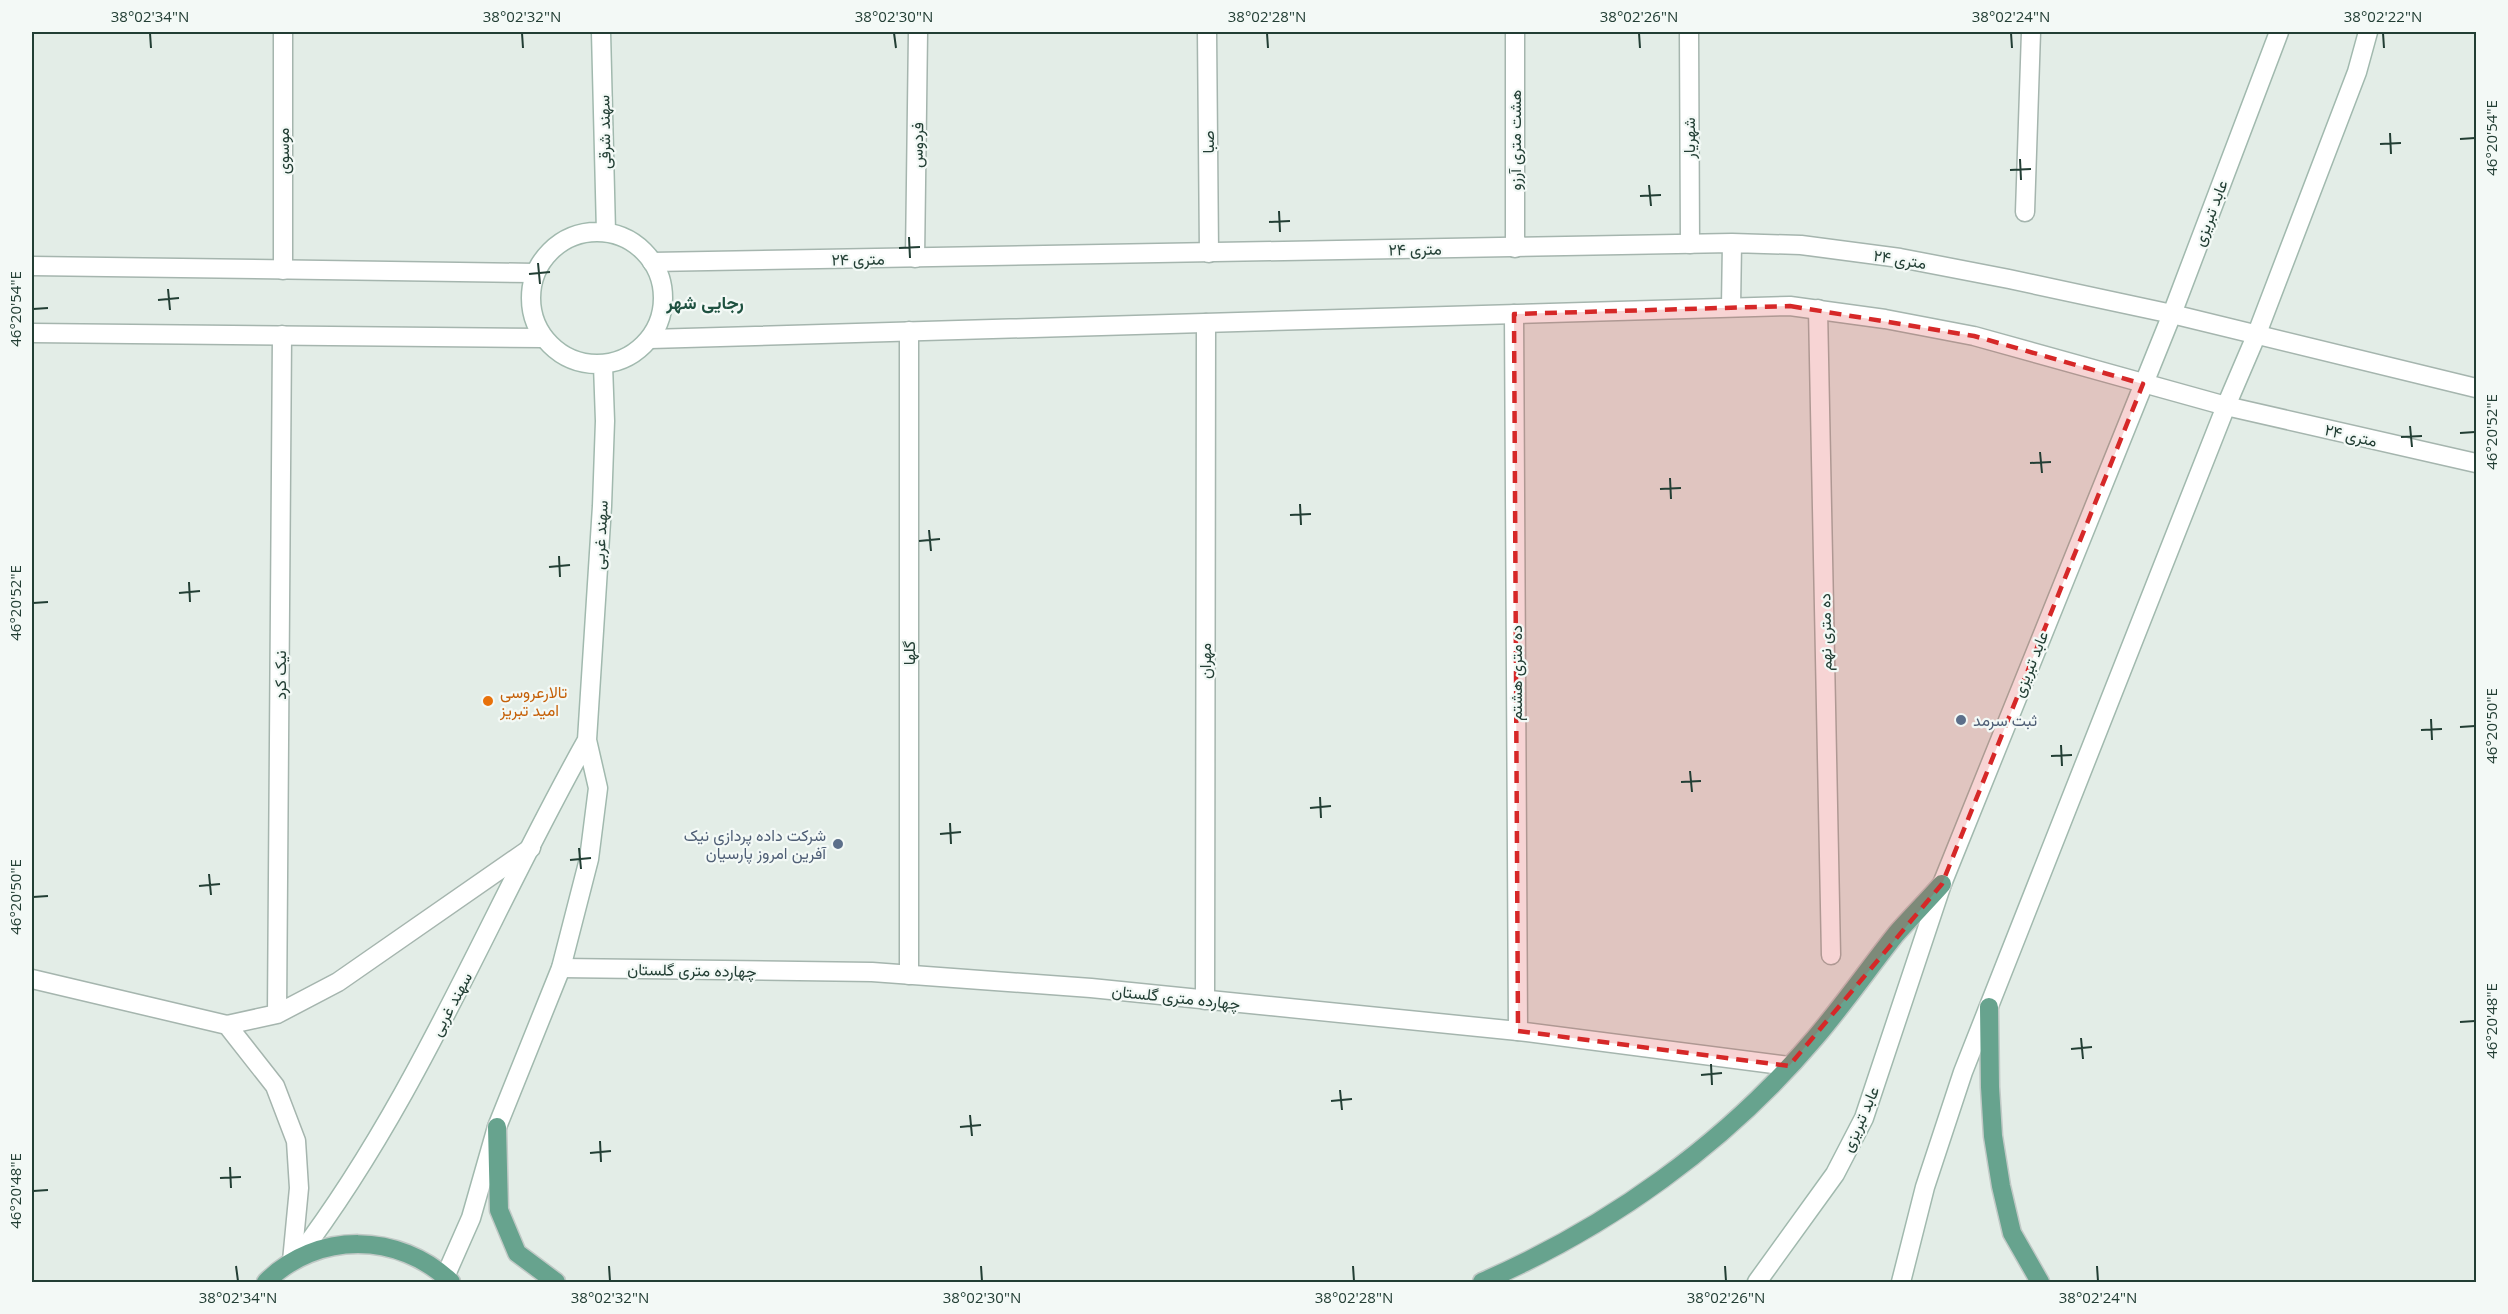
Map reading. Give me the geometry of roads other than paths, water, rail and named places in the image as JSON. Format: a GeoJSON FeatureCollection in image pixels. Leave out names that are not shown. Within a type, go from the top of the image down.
{"type":"FeatureCollection","features":[{"type":"Feature","properties":{"kind":"main road"},"geometry":{"type":"LineString","coordinates":[[1482,1282],[1520,1266],[1604,1220],[1711,1142],[1815,1038],[1898,933],[1942,884]]}},
{"type":"Feature","properties":{"kind":"main road"},"geometry":{"type":"LineString","coordinates":[[1989,1007],[1990,1087],[2001,1186],[2012,1233],[2040,1282]]}},
{"type":"Feature","properties":{"kind":"main road"},"geometry":{"type":"LineString","coordinates":[[497,1126],[499,1210],[517,1253],[556,1282]]}},
{"type":"Feature","properties":{"kind":"main road"},"geometry":{"type":"LineString","coordinates":[[250,1282],[289,1262],[335,1245],[374,1244],[412,1255],[448,1280]]}},
{"type":"Feature","properties":{"kind":"main road"},"geometry":{"type":"LineString","coordinates":[[266,1282],[289,1262]]}},
{"type":"Feature","properties":{"kind":"street","name":"موسوی"},"geometry":{"type":"LineString","coordinates":[[282,270],[283,32]]}},
{"type":"Feature","properties":{"kind":"street","name":"سهند شرقی"},"geometry":{"type":"LineString","coordinates":[[602,32],[606,232]]}},
{"type":"Feature","properties":{"kind":"street","name":"فردوس"},"geometry":{"type":"LineString","coordinates":[[915,258],[918,32]]}},
{"type":"Feature","properties":{"kind":"street","name":"صبا"},"geometry":{"type":"LineString","coordinates":[[1207,32],[1209,252]]}},
{"type":"Feature","properties":{"kind":"street","name":"هشت متری آرزو"},"geometry":{"type":"LineString","coordinates":[[1515,32],[1515,248]]}},
{"type":"Feature","properties":{"kind":"street","name":"شهریار"},"geometry":{"type":"LineString","coordinates":[[1689,32],[1690,244]]}},
{"type":"Feature","properties":{"kind":"street"},"geometry":{"type":"LineString","coordinates":[[2025,212],[2031,32]]}},
{"type":"Feature","properties":{"kind":"street","name":"عابد تبریزی"},"geometry":{"type":"LineString","coordinates":[[1757,1282],[1835,1174],[1864,1118],[1942,884],[2172,314],[2279,32]]}},
{"type":"Feature","properties":{"kind":"street"},"geometry":{"type":"LineString","coordinates":[[1901,1282],[1925,1187],[1963,1072],[2226,406],[2256,336],[2357,72],[2368,32]]}},
{"type":"Feature","properties":{"kind":"street"},"geometry":{"type":"LineString","coordinates":[[589,232],[606,232],[638,246],[652,262],[662,287],[662,312],[650,339],[632,355],[603,365],[569,360],[543,338],[536,325],[531,300],[535,273],[555,246],[566,239],[589,232]]}},
{"type":"Feature","properties":{"kind":"street"},"geometry":{"type":"LineString","coordinates":[[1731,307],[1732,243]]}},
{"type":"Feature","properties":{"kind":"street","name":"۲۴ متری"},"geometry":{"type":"LineString","coordinates":[[652,262],[1732,243],[1801,245],[1900,258],[2172,314],[2256,336]]}},
{"type":"Feature","properties":{"kind":"street"},"geometry":{"type":"LineString","coordinates":[[32,266],[535,273]]}},
{"type":"Feature","properties":{"kind":"street"},"geometry":{"type":"LineString","coordinates":[[650,339],[1790,306],[1974,336],[2142,384]]}},
{"type":"Feature","properties":{"kind":"street","name":"ده متری نهم"},"geometry":{"type":"LineString","coordinates":[[1818,309],[1831,955]]}},
{"type":"Feature","properties":{"kind":"street","name":"ده متری هشتم"},"geometry":{"type":"LineString","coordinates":[[1514,314],[1518,1031]]}},
{"type":"Feature","properties":{"kind":"street","name":"مهران"},"geometry":{"type":"LineString","coordinates":[[1205,1000],[1206,323]]}},
{"type":"Feature","properties":{"kind":"street","name":"گلها"},"geometry":{"type":"LineString","coordinates":[[909,331],[909,975]]}},
{"type":"Feature","properties":{"kind":"street"},"geometry":{"type":"LineString","coordinates":[[32,333],[543,338]]}},
{"type":"Feature","properties":{"kind":"street","name":"نیک کرد"},"geometry":{"type":"LineString","coordinates":[[277,1014],[282,335]]}},
{"type":"Feature","properties":{"kind":"street"},"geometry":{"type":"LineString","coordinates":[[2256,336],[2476,388]]}},
{"type":"Feature","properties":{"kind":"street","name":"سهند غربی"},"geometry":{"type":"LineString","coordinates":[[448,1280],[471,1218],[497,1126],[561,968],[589,860],[598,788],[587,740],[602,506],[603,365]]}},
{"type":"Feature","properties":{"kind":"street","name":"۲۴ متری"},"geometry":{"type":"LineString","coordinates":[[2142,384],[2226,406],[2476,463]]}},
{"type":"Feature","properties":{"kind":"street","name":"سهند غربی"},"geometry":{"type":"LineString","coordinates":[[289,1262],[335,1208],[433,1040],[587,740]]}},
{"type":"Feature","properties":{"kind":"street"},"geometry":{"type":"LineString","coordinates":[[32,979],[227,1025],[277,1014],[338,982],[531,848]]}},
{"type":"Feature","properties":{"kind":"street","name":"چهارده متری گلستان"},"geometry":{"type":"LineString","coordinates":[[561,968],[872,972],[1091,988],[1518,1031],[1789,1066]]}},
{"type":"Feature","properties":{"kind":"street"},"geometry":{"type":"LineString","coordinates":[[227,1025],[275,1086],[296,1141],[299,1188],[289,1262]]}},
{"type":"Feature","properties":{"kind":"place","name":"تالارعروسی امید تبریز"},"geometry":{"type":"Point","coordinates":[488,701]}},
{"type":"Feature","properties":{"kind":"place","name":"ثبت سرمد"},"geometry":{"type":"Point","coordinates":[1961,720]}},
{"type":"Feature","properties":{"kind":"place","name":"شرکت داده پردازی نیک آفرین امروز پارسیان"},"geometry":{"type":"Point","coordinates":[838,844]}},
{"type":"Feature","properties":{"kind":"district","name":"رجایی شهر"},"geometry":{"type":"Point","coordinates":[705,303]}}]}
